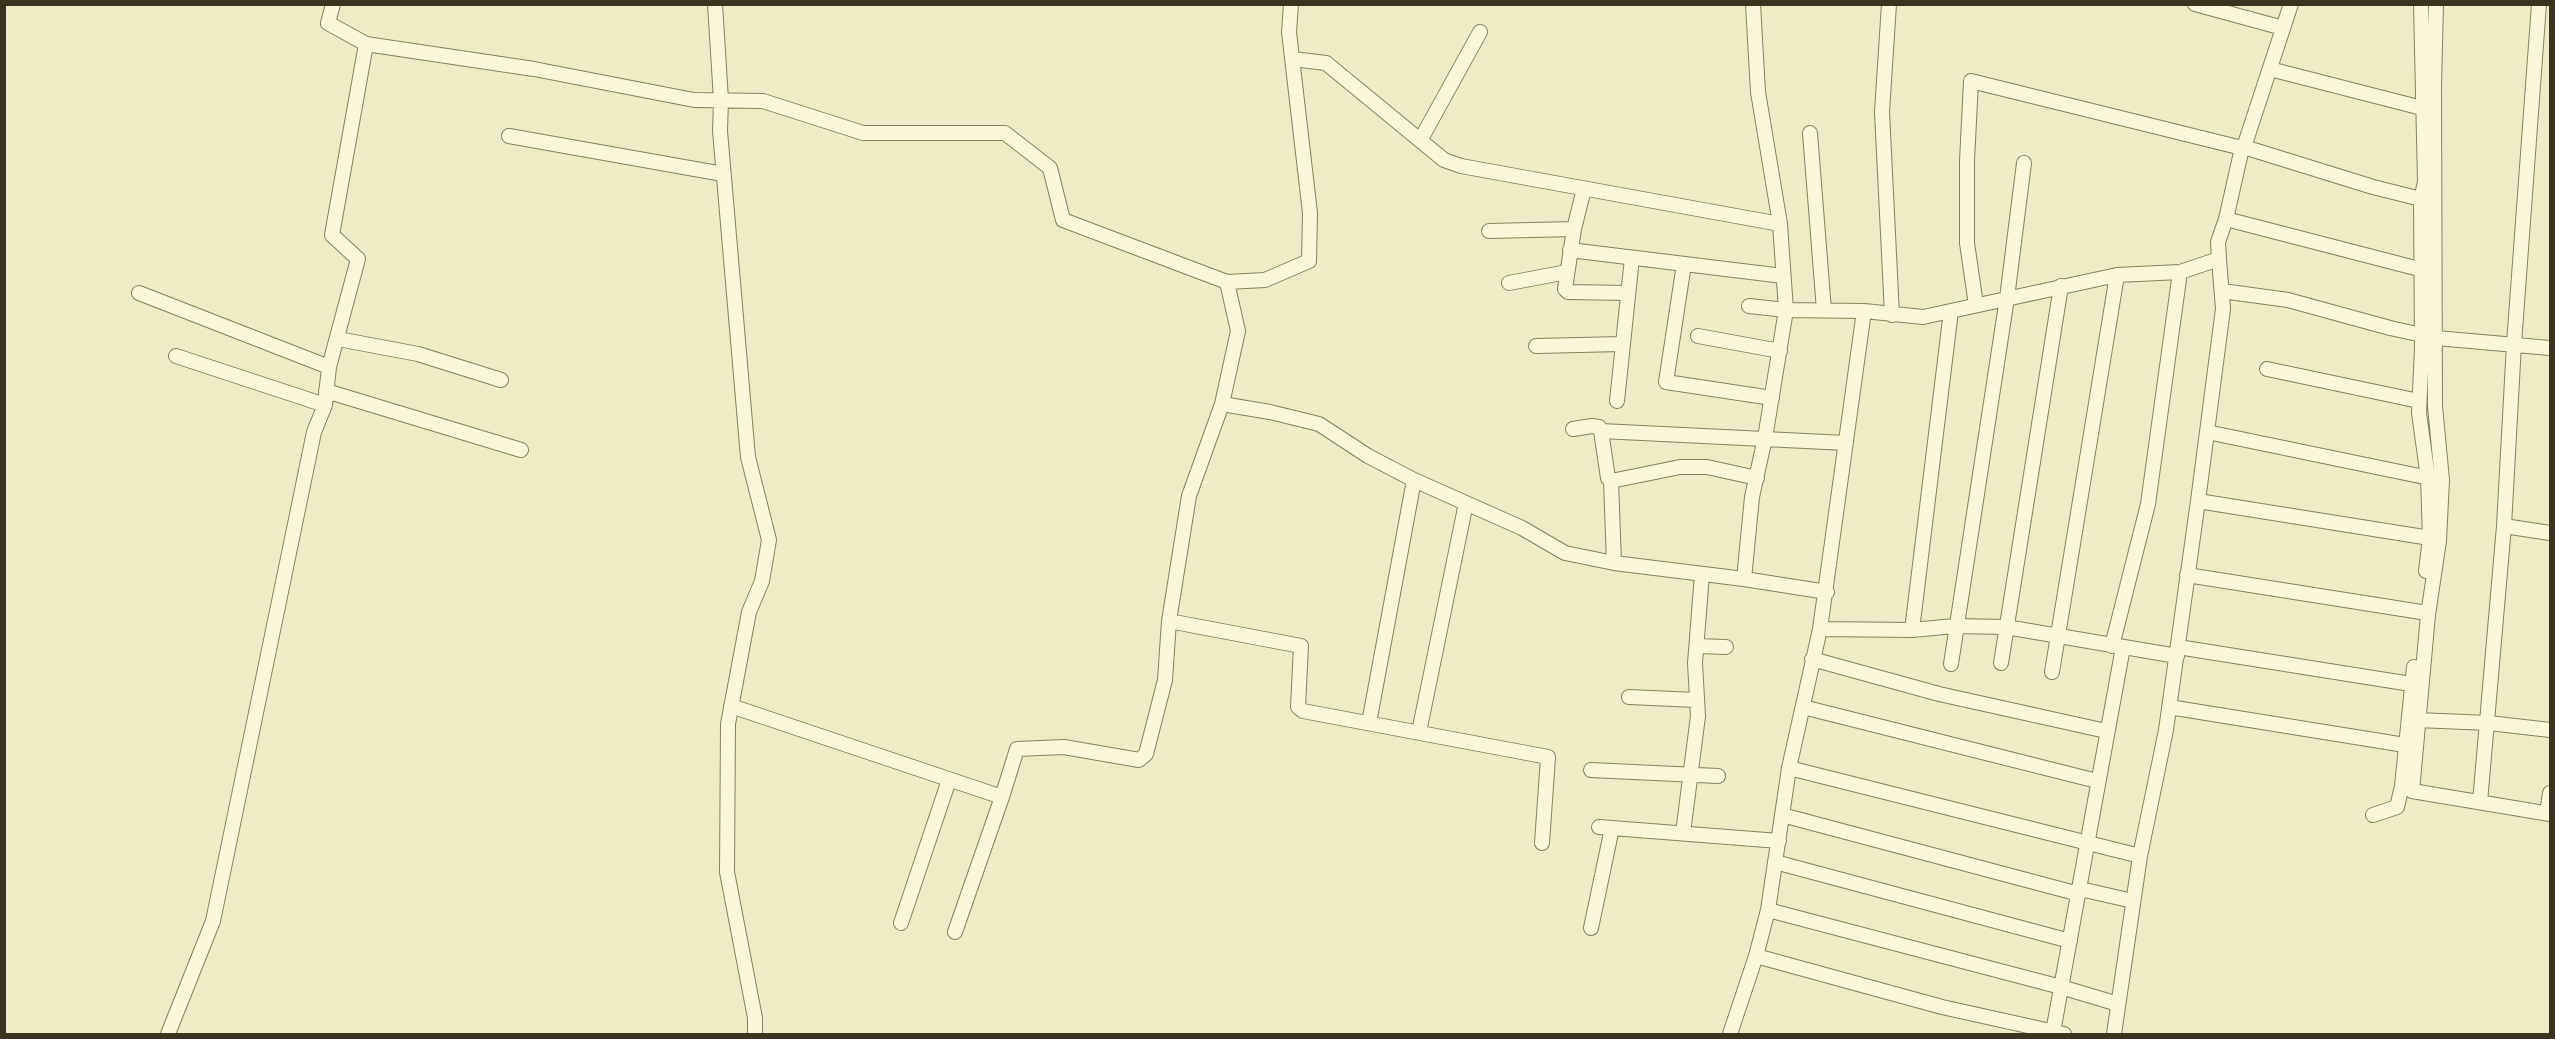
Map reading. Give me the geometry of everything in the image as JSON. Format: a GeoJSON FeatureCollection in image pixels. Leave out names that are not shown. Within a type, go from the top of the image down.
{"type":"FeatureCollection","features":[{"type":"Feature","properties":{"kind":"street"},"geometry":{"type":"LineString","coordinates":[[333,4],[328,22],[366,44],[534,69],[694,100],[763,100],[863,133],[1005,133],[1050,168],[1063,220],[1227,282],[1265,280],[1309,261],[1310,213],[1289,32],[1291,4]]}},
{"type":"Feature","properties":{"kind":"street"},"geometry":{"type":"LineString","coordinates":[[715,4],[722,100],[720,131],[723,174],[748,457],[769,540],[762,581],[749,612],[728,724],[728,872],[755,1018],[755,1035]]}},
{"type":"Feature","properties":{"kind":"street"},"geometry":{"type":"LineString","coordinates":[[1744,579],[1752,497],[1765,438],[1786,310],[1780,225],[1758,92],[1753,4]]}},
{"type":"Feature","properties":{"kind":"street"},"geometry":{"type":"LineString","coordinates":[[1889,4],[1882,112],[1892,315]]}},
{"type":"Feature","properties":{"kind":"street"},"geometry":{"type":"LineString","coordinates":[[2194,4],[2283,28]]}},
{"type":"Feature","properties":{"kind":"street"},"geometry":{"type":"LineString","coordinates":[[2114,1035],[2140,856],[2169,707],[2199,501],[2223,309],[2218,242],[2226,219],[2243,148],[2291,4]]}},
{"type":"Feature","properties":{"kind":"street"},"geometry":{"type":"LineString","coordinates":[[2373,815],[2397,807],[2402,786],[2411,684],[2430,538],[2435,479],[2418,413],[2423,270],[2421,199],[2425,182],[2421,4]]}},
{"type":"Feature","properties":{"kind":"street"},"geometry":{"type":"LineString","coordinates":[[2436,4],[2434,97],[2435,479],[2439,541],[2417,720],[2412,791],[2549,813],[2550,793]]}},
{"type":"Feature","properties":{"kind":"street"},"geometry":{"type":"LineString","coordinates":[[2480,802],[2489,723],[2504,526],[2514,344],[2539,4]]}},
{"type":"Feature","properties":{"kind":"street"},"geometry":{"type":"LineString","coordinates":[[1421,139],[1480,32]]}},
{"type":"Feature","properties":{"kind":"street"},"geometry":{"type":"LineString","coordinates":[[168,1035],[213,921],[314,432],[326,398],[329,367],[358,259],[332,235],[366,44]]}},
{"type":"Feature","properties":{"kind":"street"},"geometry":{"type":"LineString","coordinates":[[1293,59],[1326,63],[1444,160],[1461,166],[1780,225]]}},
{"type":"Feature","properties":{"kind":"street"},"geometry":{"type":"LineString","coordinates":[[2270,69],[2422,108]]}},
{"type":"Feature","properties":{"kind":"street"},"geometry":{"type":"LineString","coordinates":[[1976,305],[1967,243],[1967,161],[1971,81],[2243,148],[2421,199]]}},
{"type":"Feature","properties":{"kind":"street"},"geometry":{"type":"LineString","coordinates":[[1810,133],[1824,310]]}},
{"type":"Feature","properties":{"kind":"street"},"geometry":{"type":"LineString","coordinates":[[509,136],[723,174]]}},
{"type":"Feature","properties":{"kind":"street"},"geometry":{"type":"LineString","coordinates":[[1951,664],[2007,298],[2024,163]]}},
{"type":"Feature","properties":{"kind":"street"},"geometry":{"type":"LineString","coordinates":[[1584,189],[1564,287],[1568,292],[1628,293]]}},
{"type":"Feature","properties":{"kind":"street"},"geometry":{"type":"LineString","coordinates":[[2226,219],[2423,270]]}},
{"type":"Feature","properties":{"kind":"street"},"geometry":{"type":"LineString","coordinates":[[1489,231],[1574,229]]}},
{"type":"Feature","properties":{"kind":"street"},"geometry":{"type":"LineString","coordinates":[[1570,250],[1783,276]]}},
{"type":"Feature","properties":{"kind":"street"},"geometry":{"type":"LineString","coordinates":[[1617,401],[1632,258]]}},
{"type":"Feature","properties":{"kind":"street"},"geometry":{"type":"LineString","coordinates":[[1749,306],[1786,310],[1864,311],[1923,317],[2117,275],[2180,272],[2219,259]]}},
{"type":"Feature","properties":{"kind":"street"},"geometry":{"type":"LineString","coordinates":[[1684,264],[1666,382],[1772,398]]}},
{"type":"Feature","properties":{"kind":"street"},"geometry":{"type":"LineString","coordinates":[[1509,284],[1566,272]]}},
{"type":"Feature","properties":{"kind":"street"},"geometry":{"type":"LineString","coordinates":[[1756,956],[2013,1030],[2058,1033],[2061,987],[2088,844],[2118,646],[2148,504],[2180,272]]}},
{"type":"Feature","properties":{"kind":"street"},"geometry":{"type":"LineString","coordinates":[[2052,672],[2117,275]]}},
{"type":"Feature","properties":{"kind":"street"},"geometry":{"type":"LineString","coordinates":[[955,932],[1017,749],[1064,747],[1139,760],[1143,759],[1146,754],[1165,681],[1169,621],[1189,496],[1222,404],[1238,331],[1227,282]]}},
{"type":"Feature","properties":{"kind":"street"},"geometry":{"type":"LineString","coordinates":[[2001,663],[2061,286]]}},
{"type":"Feature","properties":{"kind":"street"},"geometry":{"type":"LineString","coordinates":[[2222,291],[2288,300],[2436,338],[2550,348]]}},
{"type":"Feature","properties":{"kind":"street"},"geometry":{"type":"LineString","coordinates":[[139,293],[329,367]]}},
{"type":"Feature","properties":{"kind":"street"},"geometry":{"type":"LineString","coordinates":[[1730,1035],[1756,956],[1768,910],[1790,768],[1827,592],[1864,311]]}},
{"type":"Feature","properties":{"kind":"street"},"geometry":{"type":"LineString","coordinates":[[1912,630],[1951,311]]}},
{"type":"Feature","properties":{"kind":"street"},"geometry":{"type":"LineString","coordinates":[[1698,336],[1779,351]]}},
{"type":"Feature","properties":{"kind":"street"},"geometry":{"type":"LineString","coordinates":[[338,339],[418,354],[501,380]]}},
{"type":"Feature","properties":{"kind":"street"},"geometry":{"type":"LineString","coordinates":[[1536,346],[1622,344]]}},
{"type":"Feature","properties":{"kind":"street"},"geometry":{"type":"LineString","coordinates":[[176,356],[521,450]]}},
{"type":"Feature","properties":{"kind":"street"},"geometry":{"type":"LineString","coordinates":[[2268,369],[2419,401]]}},
{"type":"Feature","properties":{"kind":"street"},"geometry":{"type":"LineString","coordinates":[[1222,404],[1270,411],[1319,424],[1368,456],[1414,480],[1522,528],[1565,553],[1614,563],[1827,592]]}},
{"type":"Feature","properties":{"kind":"street"},"geometry":{"type":"LineString","coordinates":[[1573,429],[1592,426],[1601,431],[1846,443]]}},
{"type":"Feature","properties":{"kind":"street"},"geometry":{"type":"LineString","coordinates":[[1601,431],[1608,478],[1611,481],[1614,563]]}},
{"type":"Feature","properties":{"kind":"street"},"geometry":{"type":"LineString","coordinates":[[2207,432],[2435,479]]}},
{"type":"Feature","properties":{"kind":"street"},"geometry":{"type":"LineString","coordinates":[[1611,481],[1680,467],[1707,467],[1757,478]]}},
{"type":"Feature","properties":{"kind":"street"},"geometry":{"type":"LineString","coordinates":[[1369,723],[1414,480]]}},
{"type":"Feature","properties":{"kind":"street"},"geometry":{"type":"LineString","coordinates":[[2199,501],[2430,538]]}},
{"type":"Feature","properties":{"kind":"street"},"geometry":{"type":"LineString","coordinates":[[1419,732],[1466,503]]}},
{"type":"Feature","properties":{"kind":"street"},"geometry":{"type":"LineString","coordinates":[[2504,526],[2550,533]]}},
{"type":"Feature","properties":{"kind":"street"},"geometry":{"type":"LineString","coordinates":[[1683,833],[1698,716],[1697,646],[1702,574]]}},
{"type":"Feature","properties":{"kind":"street"},"geometry":{"type":"LineString","coordinates":[[2187,575],[2421,612]]}},
{"type":"Feature","properties":{"kind":"street"},"geometry":{"type":"LineString","coordinates":[[1169,621],[1298,644],[1302,648],[1299,710],[1548,756],[1542,843]]}},
{"type":"Feature","properties":{"kind":"street"},"geometry":{"type":"LineString","coordinates":[[1820,629],[1912,630],[1955,626],[2006,627],[2118,646],[2411,684]]}},
{"type":"Feature","properties":{"kind":"street"},"geometry":{"type":"LineString","coordinates":[[1697,646],[1726,647]]}},
{"type":"Feature","properties":{"kind":"street"},"geometry":{"type":"LineString","coordinates":[[1812,659],[1939,694],[2106,731]]}},
{"type":"Feature","properties":{"kind":"street"},"geometry":{"type":"LineString","coordinates":[[1629,697],[1696,700]]}},
{"type":"Feature","properties":{"kind":"street"},"geometry":{"type":"LineString","coordinates":[[731,706],[1002,797]]}},
{"type":"Feature","properties":{"kind":"street"},"geometry":{"type":"LineString","coordinates":[[1803,707],[2097,781]]}},
{"type":"Feature","properties":{"kind":"street"},"geometry":{"type":"LineString","coordinates":[[2169,707],[2405,745]]}},
{"type":"Feature","properties":{"kind":"street"},"geometry":{"type":"LineString","coordinates":[[2417,720],[2489,723],[2550,730]]}},
{"type":"Feature","properties":{"kind":"street"},"geometry":{"type":"LineString","coordinates":[[1790,768],[2140,856]]}},
{"type":"Feature","properties":{"kind":"street"},"geometry":{"type":"LineString","coordinates":[[1591,770],[1719,776]]}},
{"type":"Feature","properties":{"kind":"street"},"geometry":{"type":"LineString","coordinates":[[901,923],[949,780]]}},
{"type":"Feature","properties":{"kind":"street"},"geometry":{"type":"LineString","coordinates":[[1782,815],[2079,891],[2133,901]]}},
{"type":"Feature","properties":{"kind":"street"},"geometry":{"type":"LineString","coordinates":[[1591,928],[1605,828],[1779,841]]}},
{"type":"Feature","properties":{"kind":"street"},"geometry":{"type":"LineString","coordinates":[[1775,862],[2070,941]]}},
{"type":"Feature","properties":{"kind":"street"},"geometry":{"type":"LineString","coordinates":[[1768,910],[2118,1004]]}}]}
